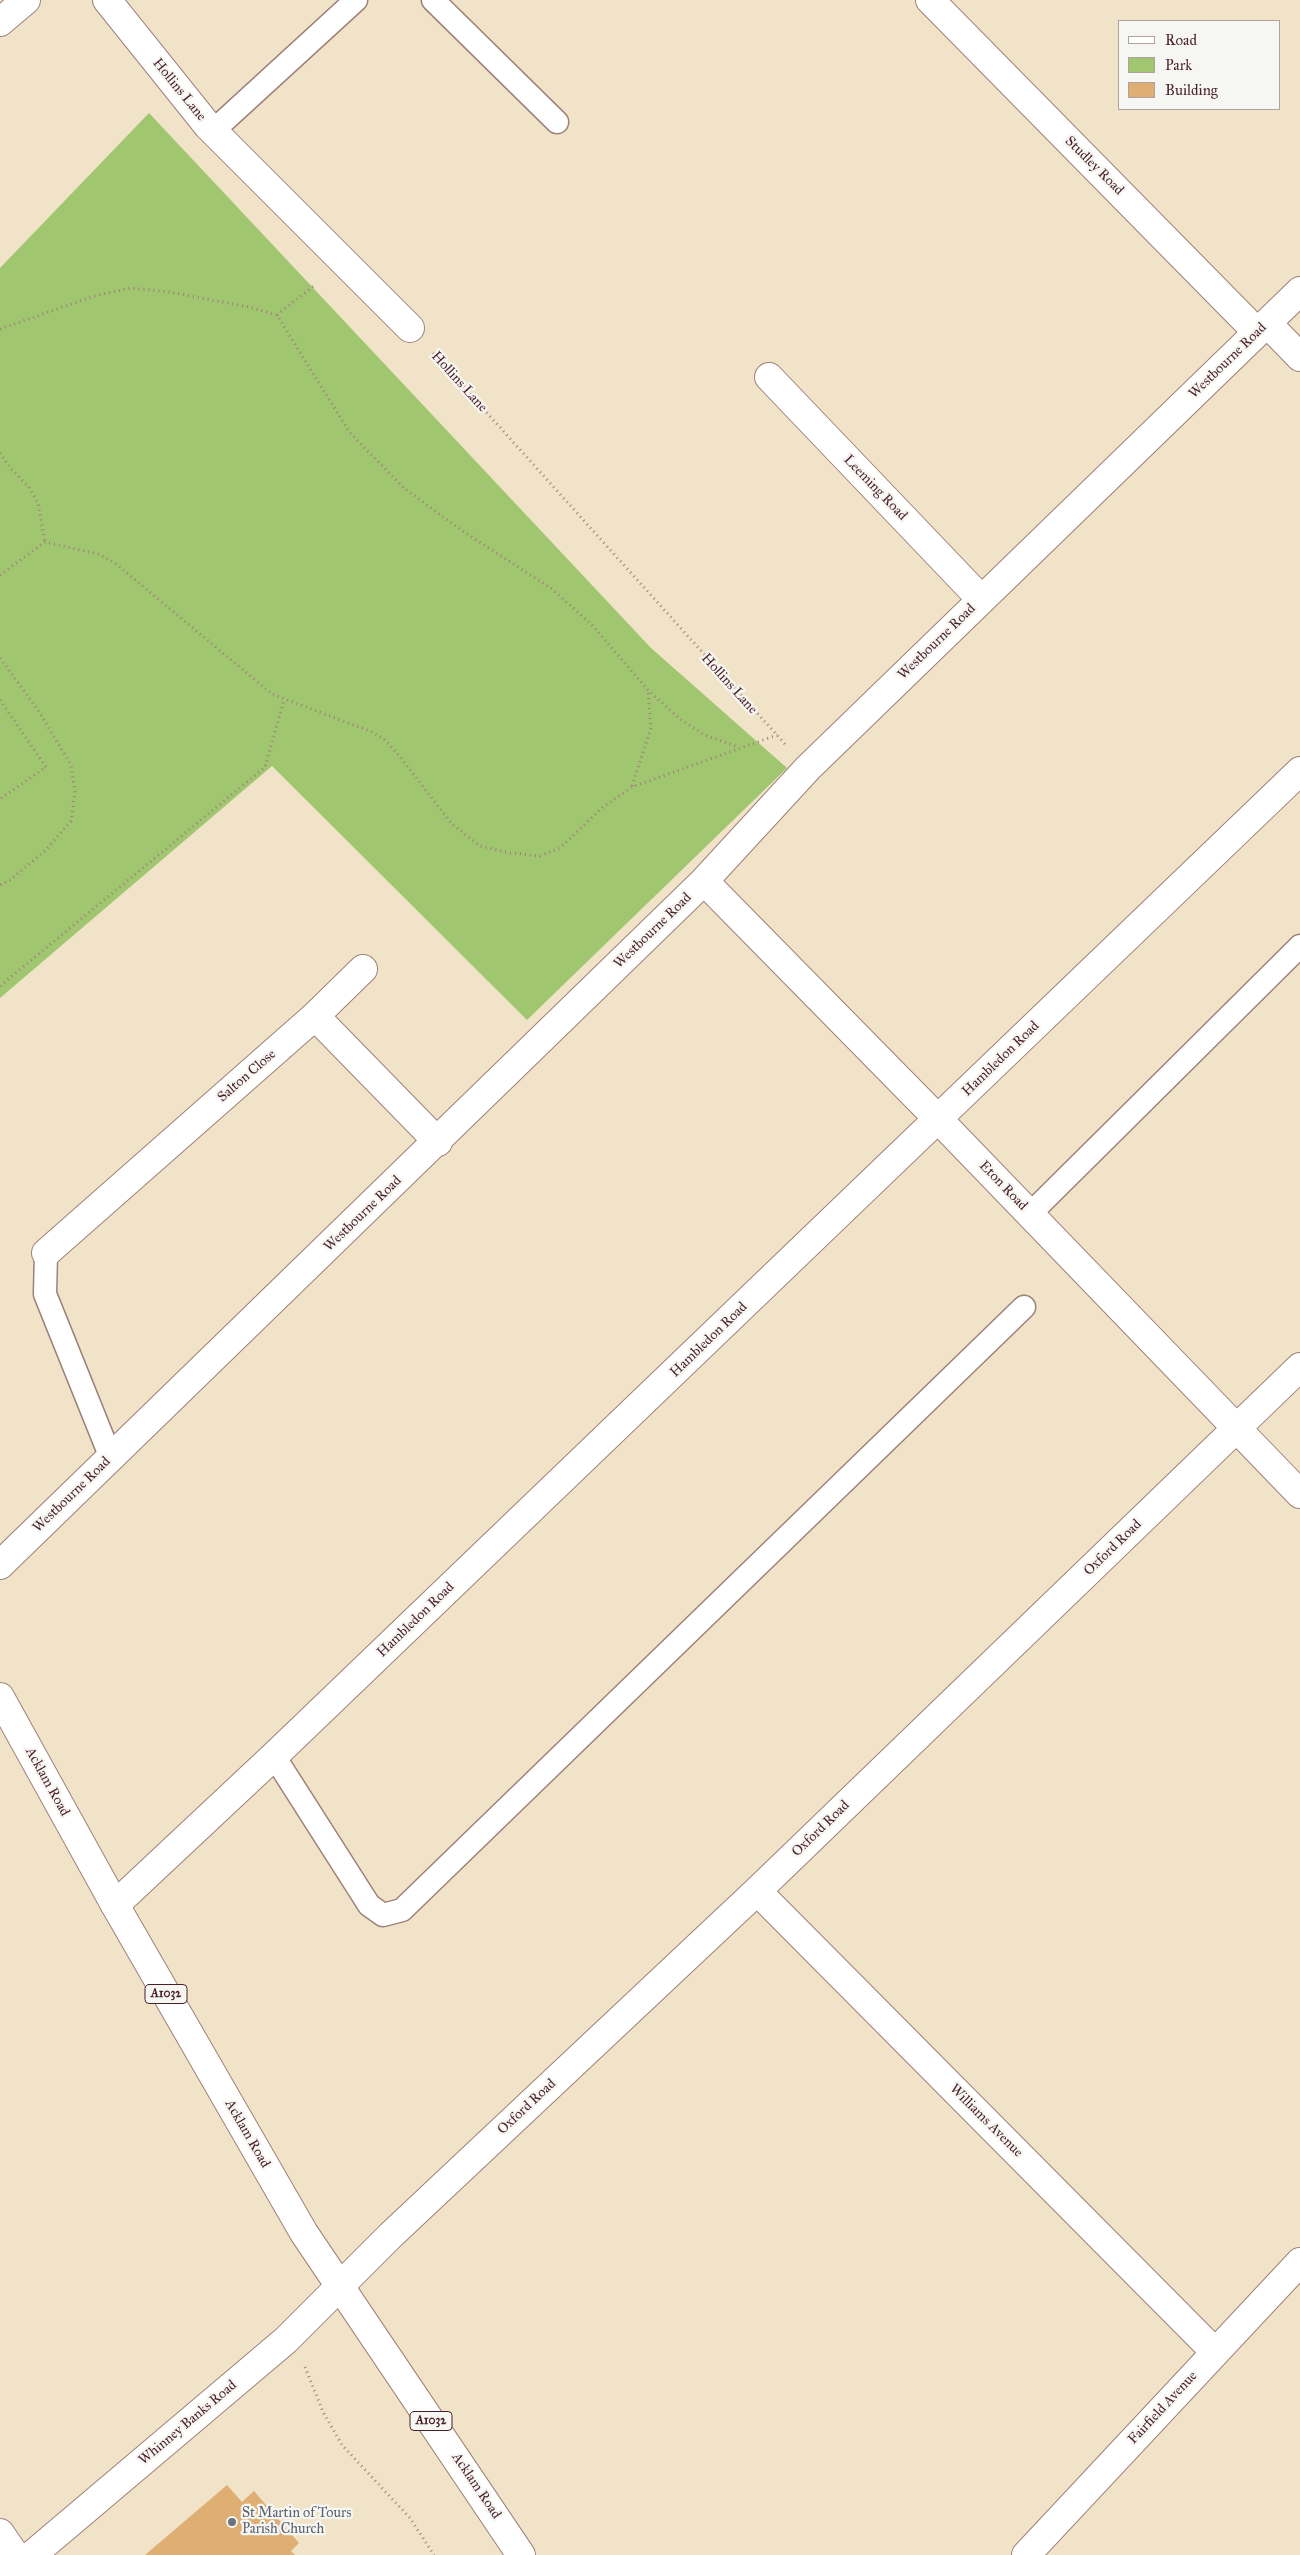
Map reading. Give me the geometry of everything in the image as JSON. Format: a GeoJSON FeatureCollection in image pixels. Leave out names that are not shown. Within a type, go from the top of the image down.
{"type":"FeatureCollection","features":[{"type":"Feature","properties":{"kind":"street"},"geometry":{"type":"LineString","coordinates":[[0,22],[26,0]]}},
{"type":"Feature","properties":{"kind":"street","name":"Hollins Lane"},"geometry":{"type":"LineString","coordinates":[[107,0],[213,131],[410,328]]}},
{"type":"Feature","properties":{"kind":"street","name":"Studley Road"},"geometry":{"type":"LineString","coordinates":[[943,4],[1262,327],[1300,357]]}},
{"type":"Feature","properties":{"kind":"street","name":"Westbourne Road"},"geometry":{"type":"LineString","coordinates":[[0,1565],[438,1142],[704,881],[808,768],[1300,291]]}},
{"type":"Feature","properties":{"kind":"street","name":"Leeming Road"},"geometry":{"type":"LineString","coordinates":[[769,377],[982,599]]}},
{"type":"Feature","properties":{"kind":"street","name":"Hambledon Road"},"geometry":{"type":"LineString","coordinates":[[115,1905],[274,1756],[939,1120],[1300,771]]}},
{"type":"Feature","properties":{"kind":"street","name":"Eton Road"},"geometry":{"type":"LineString","coordinates":[[704,881],[939,1120],[1300,1494]]}},
{"type":"Feature","properties":{"kind":"street","name":"Salton Close"},"geometry":{"type":"LineString","coordinates":[[46,1253],[315,1016],[363,969]]}},
{"type":"Feature","properties":{"kind":"street"},"geometry":{"type":"LineString","coordinates":[[315,1016],[438,1142]]}},
{"type":"Feature","properties":{"kind":"street","name":"Oxford Road"},"geometry":{"type":"LineString","coordinates":[[340,2288],[391,2235],[757,1891],[1238,1429],[1300,1367]]}},
{"type":"Feature","properties":{"kind":"street","name":"Acklam Road"},"geometry":{"type":"LineString","coordinates":[[0,1697],[115,1905],[304,2233],[521,2555]]}},
{"type":"Feature","properties":{"kind":"street","name":"Williams Avenue"},"geometry":{"type":"LineString","coordinates":[[757,1891],[1215,2352]]}},
{"type":"Feature","properties":{"kind":"street","name":"Fairfield Avenue"},"geometry":{"type":"LineString","coordinates":[[1026,2555],[1300,2262]]}},
{"type":"Feature","properties":{"kind":"street","name":"Whinney Banks Road"},"geometry":{"type":"LineString","coordinates":[[32,2555],[286,2340],[340,2288]]}},
{"type":"Feature","properties":{"kind":"street"},"geometry":{"type":"LineString","coordinates":[[0,2533],[15,2555]]}},
{"type":"Feature","properties":{"kind":"lane"},"geometry":{"type":"LineString","coordinates":[[213,131],[356,0]]}},
{"type":"Feature","properties":{"kind":"lane"},"geometry":{"type":"LineString","coordinates":[[433,0],[558,122]]}},
{"type":"Feature","properties":{"kind":"lane"},"geometry":{"type":"LineString","coordinates":[[1030,1214],[1300,946]]}},
{"type":"Feature","properties":{"kind":"lane"},"geometry":{"type":"LineString","coordinates":[[46,1253],[45,1294],[111,1458]]}},
{"type":"Feature","properties":{"kind":"lane"},"geometry":{"type":"LineString","coordinates":[[274,1756],[369,1905],[383,1915],[402,1910],[1024,1307]]}},
{"type":"Feature","properties":{"kind":"path"},"geometry":{"type":"LineString","coordinates":[[277,315],[344,262]]}},
{"type":"Feature","properties":{"kind":"path"},"geometry":{"type":"LineString","coordinates":[[1,330],[94,296],[131,288],[169,292],[249,307],[277,315],[350,433],[404,488],[461,530],[552,589],[591,624],[648,690],[680,719],[705,736],[738,747]]}},
{"type":"Feature","properties":{"kind":"path","name":"Hollins Lane"},"geometry":{"type":"LineString","coordinates":[[410,328],[808,768]]}},
{"type":"Feature","properties":{"kind":"path"},"geometry":{"type":"LineString","coordinates":[[0,453],[11,469],[29,487],[38,503],[45,542]]}},
{"type":"Feature","properties":{"kind":"path"},"geometry":{"type":"LineString","coordinates":[[0,575],[45,542],[98,554],[115,563],[272,694],[372,732],[384,739],[452,824],[480,846],[540,856],[560,848],[603,807],[632,787],[738,747],[777,735]]}},
{"type":"Feature","properties":{"kind":"path"},"geometry":{"type":"LineString","coordinates":[[0,658],[38,710],[71,765],[75,792],[71,821],[45,851],[10,880],[0,885]]}},
{"type":"Feature","properties":{"kind":"path"},"geometry":{"type":"LineString","coordinates":[[632,787],[651,728],[648,690]]}},
{"type":"Feature","properties":{"kind":"path"},"geometry":{"type":"LineString","coordinates":[[0,700],[46,767],[0,799]]}},
{"type":"Feature","properties":{"kind":"path"},"geometry":{"type":"LineString","coordinates":[[0,986],[265,767],[284,700]]}},
{"type":"Feature","properties":{"kind":"path"},"geometry":{"type":"LineString","coordinates":[[286,2340],[308,2371],[323,2412],[342,2445],[410,2518],[434,2555]]}},
{"type":"Feature","properties":{"kind":"green space"},"geometry":{"type":"Polygon","coordinates":[[[149,113],[651,648],[787,768],[527,1020],[272,766],[0,998],[0,268],[149,113]]]}},
{"type":"Feature","properties":{"kind":"building","name":"St Martin of Tours Parish Church"},"geometry":{"type":"Polygon","coordinates":[[[227,2485],[242,2502],[254,2491],[299,2543],[291,2551],[295,2555],[145,2555],[227,2485]]]}},
{"type":"Feature","properties":{"kind":"place","name":"St Martin of Tours Parish Church"},"geometry":{"type":"Point","coordinates":[232,2522]}}]}
